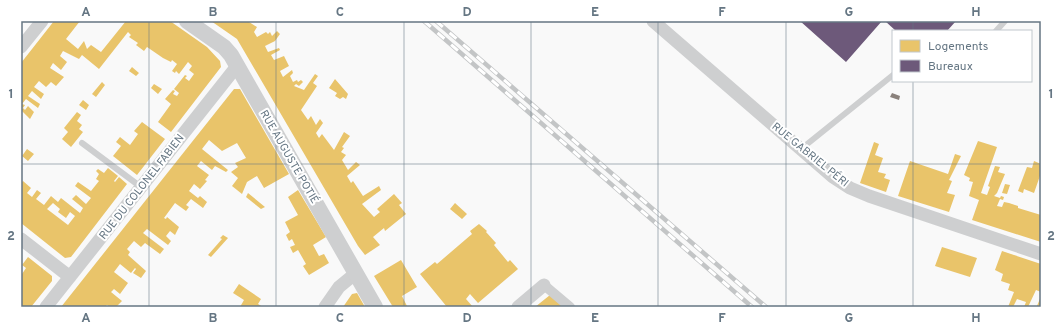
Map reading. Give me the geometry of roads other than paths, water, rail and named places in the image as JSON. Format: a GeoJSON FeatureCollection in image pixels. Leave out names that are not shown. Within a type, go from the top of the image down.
{"type":"FeatureCollection","features":[{"type":"Feature","properties":{"kind":"street"},"geometry":{"type":"LineString","coordinates":[[21,47],[42,21]]}},
{"type":"Feature","properties":{"kind":"street","name":"RUE AUGUSTE POTIÉ"},"geometry":{"type":"LineString","coordinates":[[187,21],[224,47],[237,66],[376,307]]}},
{"type":"Feature","properties":{"kind":"street","name":"RUE GABRIEL PÉRI"},"geometry":{"type":"LineString","coordinates":[[652,21],[840,182],[859,192],[1041,254]]}},
{"type":"Feature","properties":{"kind":"street","name":"RUE DU COLONEL FABIEN"},"geometry":{"type":"LineString","coordinates":[[46,307],[237,66]]}},
{"type":"Feature","properties":{"kind":"street"},"geometry":{"type":"LineString","coordinates":[[21,239],[70,277]]}},
{"type":"Feature","properties":{"kind":"street"},"geometry":{"type":"LineString","coordinates":[[325,307],[339,287],[356,273]]}},
{"type":"Feature","properties":{"kind":"street"},"geometry":{"type":"LineString","coordinates":[[518,307],[544,285],[570,307]]}},
{"type":"Feature","properties":{"kind":"lane"},"geometry":{"type":"LineString","coordinates":[[997,30],[1005,21]]}},
{"type":"Feature","properties":{"kind":"lane"},"geometry":{"type":"LineString","coordinates":[[801,149],[892,76]]}},
{"type":"Feature","properties":{"kind":"lane"},"geometry":{"type":"LineString","coordinates":[[82,143],[141,187]]}},
{"type":"Feature","properties":{"kind":"railway"},"geometry":{"type":"LineString","coordinates":[[424,21],[752,307]]}},
{"type":"Feature","properties":{"kind":"railway"},"geometry":{"type":"LineString","coordinates":[[436,21],[766,307]]}}]}
